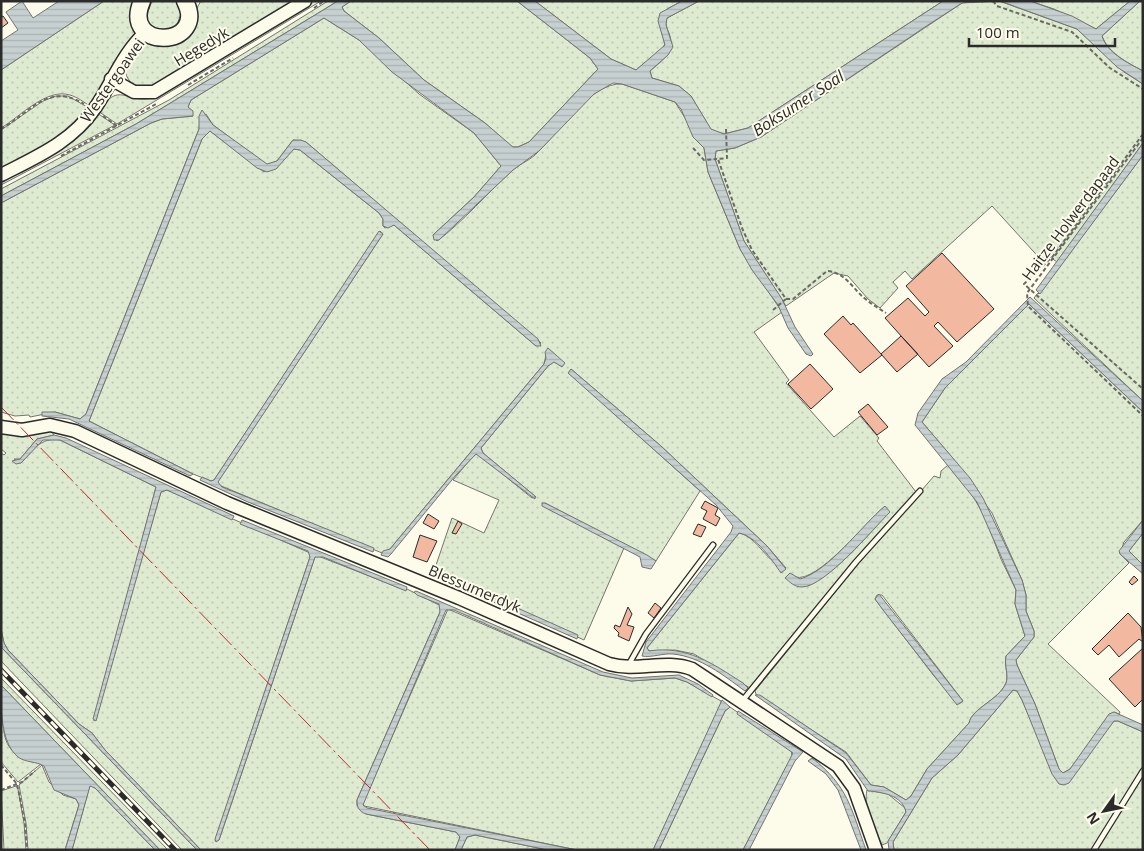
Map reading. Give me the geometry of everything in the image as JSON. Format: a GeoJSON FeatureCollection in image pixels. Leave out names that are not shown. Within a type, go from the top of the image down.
{"type":"FeatureCollection","features":[{"type":"Feature","properties":{"kind":"highway"},"geometry":{"type":"LineString","coordinates":[[142,1],[139,20],[146,32],[163,40],[176,37],[188,22],[189,4]]}},
{"type":"Feature","properties":{"kind":"street","name":"Hegedyk"},"geometry":{"type":"LineString","coordinates":[[111,79],[134,92],[154,92],[304,1]]}},
{"type":"Feature","properties":{"kind":"street","name":"Westergoawei"},"geometry":{"type":"LineString","coordinates":[[1,175],[54,148],[68,137],[94,110],[129,49],[146,32]]}},
{"type":"Feature","properties":{"kind":"street","name":"Blessumerdyk"},"geometry":{"type":"LineString","coordinates":[[1,428],[22,430],[50,425],[75,431],[227,503],[459,598],[600,661],[628,668],[668,665],[686,667],[705,676],[838,766],[854,788],[876,850]]}},
{"type":"Feature","properties":{"kind":"lane"},"geometry":{"type":"LineString","coordinates":[[742,701],[856,562],[920,491]]}},
{"type":"Feature","properties":{"kind":"lane"},"geometry":{"type":"LineString","coordinates":[[628,668],[636,648],[713,545]]}},
{"type":"Feature","properties":{"kind":"lane"},"geometry":{"type":"LineString","coordinates":[[1094,850],[1143,770]]}},
{"type":"Feature","properties":{"kind":"path"},"geometry":{"type":"LineString","coordinates":[[993,2],[997,6],[1072,32],[1110,68],[1143,89]]}},
{"type":"Feature","properties":{"kind":"path"},"geometry":{"type":"LineString","coordinates":[[1,129],[42,100],[56,95],[74,98],[90,107]]}},
{"type":"Feature","properties":{"kind":"path"},"geometry":{"type":"LineString","coordinates":[[98,112],[117,126]]}},
{"type":"Feature","properties":{"kind":"path"},"geometry":{"type":"LineString","coordinates":[[693,148],[704,160],[727,158],[726,129]]}},
{"type":"Feature","properties":{"kind":"path"},"geometry":{"type":"LineString","coordinates":[[1143,136],[1052,256],[1024,284],[1143,389]]}},
{"type":"Feature","properties":{"kind":"path","name":"Haitze Holwerdapaad"},"geometry":{"type":"LineString","coordinates":[[1143,136],[1027,296],[1027,306],[1094,372],[1143,416]]}},
{"type":"Feature","properties":{"kind":"path"},"geometry":{"type":"LineString","coordinates":[[718,159],[752,250],[786,299]]}},
{"type":"Feature","properties":{"kind":"path"},"geometry":{"type":"LineString","coordinates":[[773,310],[786,299],[793,299],[828,271],[831,271],[848,280],[863,297],[886,313]]}},
{"type":"Feature","properties":{"kind":"path"},"geometry":{"type":"LineString","coordinates":[[1,765],[17,784],[25,823],[27,850]]}},
{"type":"Feature","properties":{"kind":"path"},"geometry":{"type":"LineString","coordinates":[[1,790],[17,784],[35,771]]}},
{"type":"Feature","properties":{"kind":"green space"},"geometry":{"type":"Polygon","coordinates":[[[104,1],[136,1],[135,33],[114,62],[91,107],[70,95],[52,96],[34,104],[1,128],[1,70],[104,1]]]}},
{"type":"Feature","properties":{"kind":"green space"},"geometry":{"type":"Polygon","coordinates":[[[152,1],[176,1],[181,14],[176,27],[158,31],[150,26],[146,17],[152,1]]]}},
{"type":"Feature","properties":{"kind":"green space"},"geometry":{"type":"Polygon","coordinates":[[[201,1],[295,1],[156,85],[145,87],[132,83],[125,70],[131,57],[144,43],[158,44],[195,11],[201,1]]]}},
{"type":"Feature","properties":{"kind":"green space"},"geometry":{"type":"Polygon","coordinates":[[[313,1],[321,1],[117,124],[98,111],[112,97],[118,95],[143,99],[153,98],[313,1]]]}},
{"type":"Feature","properties":{"kind":"green space"},"geometry":{"type":"Polygon","coordinates":[[[328,1],[338,1],[136,124],[1,196],[1,189],[169,100],[328,1]]]}},
{"type":"Feature","properties":{"kind":"green space"},"geometry":{"type":"Polygon","coordinates":[[[351,1],[517,1],[590,58],[598,69],[529,142],[518,147],[512,147],[485,123],[424,80],[379,38],[344,11],[342,7],[351,1]]]}},
{"type":"Feature","properties":{"kind":"green space"},"geometry":{"type":"Polygon","coordinates":[[[535,1],[682,1],[667,9],[661,30],[665,44],[662,49],[636,70],[611,59],[535,1]]]}},
{"type":"Feature","properties":{"kind":"green space"},"geometry":{"type":"Polygon","coordinates":[[[699,1],[943,1],[748,128],[724,134],[711,130],[691,96],[679,86],[652,78],[650,71],[664,59],[671,45],[666,25],[667,18],[699,1]]]}},
{"type":"Feature","properties":{"kind":"green space"},"geometry":{"type":"Polygon","coordinates":[[[999,1],[1077,29],[1124,72],[1143,84],[1143,143],[1057,262],[1050,257],[1044,263],[992,206],[912,279],[905,271],[893,282],[898,288],[880,308],[868,299],[848,276],[834,273],[786,306],[744,241],[715,159],[716,151],[735,148],[761,137],[962,3],[999,1]]]}},
{"type":"Feature","properties":{"kind":"green space"},"geometry":{"type":"Polygon","coordinates":[[[1030,1],[1130,1],[1096,29],[1054,9],[1030,1]]]}},
{"type":"Feature","properties":{"kind":"green space"},"geometry":{"type":"Polygon","coordinates":[[[1140,1],[1143,1],[1143,71],[1125,61],[1109,48],[1102,36],[1140,1]]]}},
{"type":"Feature","properties":{"kind":"green space"},"geometry":{"type":"Polygon","coordinates":[[[324,18],[359,40],[419,94],[474,133],[501,166],[474,197],[433,235],[437,241],[513,170],[535,155],[587,99],[599,91],[610,86],[622,84],[675,102],[704,148],[708,172],[740,249],[782,312],[754,332],[789,380],[786,383],[834,437],[860,416],[879,438],[877,441],[916,492],[855,560],[750,688],[694,654],[675,650],[649,651],[647,648],[739,533],[754,541],[775,563],[786,568],[767,546],[661,446],[571,369],[569,373],[700,491],[656,561],[545,503],[542,505],[624,548],[584,640],[495,599],[442,576],[433,574],[452,518],[484,533],[499,500],[453,480],[474,455],[478,454],[532,498],[536,497],[483,453],[481,448],[548,366],[554,362],[562,366],[546,355],[544,364],[390,549],[382,553],[219,485],[218,481],[383,234],[380,231],[214,480],[211,481],[193,474],[89,421],[202,139],[210,131],[264,172],[294,149],[300,150],[379,213],[385,228],[394,225],[536,346],[541,343],[306,142],[293,140],[277,161],[267,165],[213,125],[206,114],[200,119],[199,129],[86,414],[80,419],[55,412],[30,417],[29,415],[15,416],[1,412],[1,203],[151,123],[162,119],[193,116],[188,107],[191,100],[324,18]],[[884,507],[841,550],[816,571],[804,577],[795,577],[808,586],[820,579],[842,562],[889,512],[884,507]]]}},
{"type":"Feature","properties":{"kind":"green space"},"geometry":{"type":"Polygon","coordinates":[[[56,96],[68,96],[89,108],[59,139],[1,169],[1,130],[43,101],[56,96]]]}},
{"type":"Feature","properties":{"kind":"green space"},"geometry":{"type":"Polygon","coordinates":[[[97,113],[115,125],[1,185],[1,180],[73,141],[97,113]]]}},
{"type":"Feature","properties":{"kind":"green space"},"geometry":{"type":"Polygon","coordinates":[[[1143,155],[1143,401],[1034,298],[1039,294],[1143,155]]]}},
{"type":"Feature","properties":{"kind":"green space"},"geometry":{"type":"Polygon","coordinates":[[[1029,304],[1143,412],[1143,520],[1124,542],[1120,554],[1129,563],[1048,644],[1120,712],[1119,714],[1114,712],[1070,769],[1063,773],[1059,769],[1035,704],[1017,665],[1016,660],[1034,637],[1034,631],[1026,611],[1026,595],[1022,580],[992,513],[950,455],[922,422],[945,388],[1029,304]]]}},
{"type":"Feature","properties":{"kind":"green space"},"geometry":{"type":"Polygon","coordinates":[[[50,429],[54,435],[37,439],[20,459],[14,459],[21,463],[33,449],[47,440],[60,440],[156,487],[94,721],[161,492],[167,490],[310,553],[215,841],[219,840],[315,557],[318,556],[405,590],[407,589],[441,606],[357,800],[357,806],[366,814],[456,832],[460,837],[455,850],[201,850],[105,750],[92,733],[79,724],[8,650],[4,643],[1,629],[1,453],[4,455],[6,453],[1,449],[1,432],[50,429]]]}},
{"type":"Feature","properties":{"kind":"green space"},"geometry":{"type":"Polygon","coordinates":[[[948,465],[969,490],[984,515],[1001,559],[1016,590],[1015,604],[1025,636],[1006,656],[1007,680],[1003,689],[975,713],[969,723],[927,769],[911,796],[906,800],[884,787],[871,785],[846,752],[756,694],[755,691],[858,564],[934,476],[940,478],[941,471],[948,465]],[[877,595],[875,599],[934,676],[959,704],[963,701],[882,595],[877,595]]]}},
{"type":"Feature","properties":{"kind":"green space"},"geometry":{"type":"Polygon","coordinates":[[[1143,533],[1143,565],[1129,551],[1143,533]]]}},
{"type":"Feature","properties":{"kind":"green space"},"geometry":{"type":"Polygon","coordinates":[[[448,609],[600,675],[631,681],[675,678],[687,682],[721,701],[721,707],[653,850],[577,850],[364,806],[363,803],[448,609]]]}},
{"type":"Feature","properties":{"kind":"green space"},"geometry":{"type":"Polygon","coordinates":[[[1,647],[197,850],[182,850],[1,661],[1,647]]]}},
{"type":"Feature","properties":{"kind":"green space"},"geometry":{"type":"Polygon","coordinates":[[[1,678],[168,850],[160,850],[1,685],[1,678]]]}},
{"type":"Feature","properties":{"kind":"green space"},"geometry":{"type":"Polygon","coordinates":[[[1013,690],[1017,691],[1022,700],[1059,784],[1114,721],[1143,732],[1143,766],[1092,850],[894,850],[893,842],[932,778],[958,755],[1013,690]]]}},
{"type":"Feature","properties":{"kind":"green space"},"geometry":{"type":"Polygon","coordinates":[[[730,707],[791,750],[792,756],[743,850],[659,850],[725,711],[730,707]]]}},
{"type":"Feature","properties":{"kind":"green space"},"geometry":{"type":"Polygon","coordinates":[[[1,717],[5,737],[10,749],[19,756],[41,764],[18,782],[1,762],[1,717]]]}},
{"type":"Feature","properties":{"kind":"green space"},"geometry":{"type":"Polygon","coordinates":[[[42,765],[49,782],[63,795],[76,799],[79,805],[65,850],[28,850],[26,823],[19,785],[42,765]]]}},
{"type":"Feature","properties":{"kind":"green space"},"geometry":{"type":"Polygon","coordinates":[[[1143,774],[1143,850],[1097,850],[1143,774]]]}},
{"type":"Feature","properties":{"kind":"green space"},"geometry":{"type":"Polygon","coordinates":[[[90,785],[95,788],[155,850],[72,850],[90,785]]]}},
{"type":"Feature","properties":{"kind":"green space"},"geometry":{"type":"Polygon","coordinates":[[[16,786],[24,823],[26,850],[4,850],[1,791],[16,786]]]}},
{"type":"Feature","properties":{"kind":"green space"},"geometry":{"type":"Polygon","coordinates":[[[867,790],[888,794],[905,808],[906,812],[887,843],[882,845],[868,811],[867,790]]]}},
{"type":"Feature","properties":{"kind":"green space"},"geometry":{"type":"Polygon","coordinates":[[[475,835],[548,850],[461,850],[467,837],[475,835]]]}},
{"type":"Feature","properties":{"kind":"water"},"geometry":{"type":"Polygon","coordinates":[[[22,1],[33,18],[59,1],[104,1],[1,70],[1,41],[18,30],[6,12],[22,1]]]}},
{"type":"Feature","properties":{"kind":"water","name":"Boksumer Soal"},"geometry":{"type":"Polygon","coordinates":[[[338,1],[351,1],[342,7],[344,11],[379,38],[424,80],[485,123],[513,147],[518,147],[529,142],[598,69],[590,58],[517,1],[535,1],[611,59],[636,70],[665,45],[658,21],[660,13],[682,1],[699,1],[667,18],[666,25],[673,47],[668,55],[650,71],[652,78],[679,86],[691,96],[711,129],[724,134],[748,128],[943,1],[975,1],[962,3],[761,137],[735,148],[716,151],[715,159],[744,241],[782,299],[795,327],[813,354],[811,356],[806,354],[788,328],[778,305],[752,270],[740,249],[708,172],[704,148],[693,137],[681,109],[675,102],[622,84],[613,83],[594,94],[539,151],[513,170],[439,240],[434,240],[433,235],[474,197],[501,166],[474,133],[392,72],[359,40],[324,18],[191,100],[188,107],[193,111],[193,116],[162,119],[151,123],[1,203],[1,196],[136,124],[338,1]]]}},
{"type":"Feature","properties":{"kind":"water"},"geometry":{"type":"Polygon","coordinates":[[[1000,1],[1030,1],[1072,16],[1096,29],[1130,1],[1140,1],[1102,36],[1108,48],[1125,61],[1143,71],[1143,84],[1117,67],[1077,29],[1000,1]]]}},
{"type":"Feature","properties":{"kind":"water"},"geometry":{"type":"Polygon","coordinates":[[[202,110],[213,125],[267,164],[277,161],[293,140],[306,142],[538,339],[541,346],[536,346],[394,225],[388,228],[383,226],[383,219],[379,213],[300,150],[294,149],[276,169],[267,172],[257,168],[210,131],[202,139],[89,421],[193,474],[190,476],[69,419],[42,416],[42,412],[55,412],[80,419],[86,414],[199,129],[199,116],[202,110]]]}},
{"type":"Feature","properties":{"kind":"water"},"geometry":{"type":"Polygon","coordinates":[[[1143,143],[1143,155],[1040,294],[1036,290],[1143,143]]]}},
{"type":"Feature","properties":{"kind":"water"},"geometry":{"type":"Polygon","coordinates":[[[379,231],[383,234],[218,482],[222,487],[374,548],[373,552],[248,502],[200,480],[202,477],[211,481],[214,480],[379,231]]]}},
{"type":"Feature","properties":{"kind":"water"},"geometry":{"type":"Polygon","coordinates":[[[1030,297],[1143,401],[1143,412],[1029,304],[945,388],[922,422],[970,478],[983,498],[1022,580],[1026,595],[1026,611],[1034,631],[1034,637],[1016,660],[1035,704],[1059,769],[1063,773],[1070,769],[1109,714],[1114,712],[1143,725],[1143,732],[1114,721],[1069,783],[1059,784],[1052,774],[1022,700],[1017,691],[1013,690],[958,755],[932,778],[893,842],[894,850],[889,850],[888,841],[906,812],[904,806],[896,798],[879,792],[868,791],[846,759],[755,695],[760,695],[846,753],[871,785],[884,787],[906,800],[911,796],[927,769],[969,723],[975,713],[1003,689],[1007,680],[1006,656],[1025,636],[1015,604],[1016,590],[977,502],[915,425],[918,413],[942,379],[966,362],[1030,297]]]}},
{"type":"Feature","properties":{"kind":"water"},"geometry":{"type":"Polygon","coordinates":[[[548,348],[565,363],[562,367],[554,362],[548,366],[481,448],[483,453],[535,496],[535,499],[476,454],[456,475],[391,554],[388,557],[381,555],[383,551],[390,549],[544,364],[545,352],[548,348]]]}},
{"type":"Feature","properties":{"kind":"water"},"geometry":{"type":"Polygon","coordinates":[[[571,369],[661,446],[767,546],[786,569],[781,573],[757,544],[739,533],[647,648],[649,651],[663,650],[688,653],[721,669],[743,683],[748,688],[745,691],[711,668],[693,659],[673,654],[642,656],[646,642],[731,532],[733,526],[716,505],[568,373],[571,369]]]}},
{"type":"Feature","properties":{"kind":"water"},"geometry":{"type":"Polygon","coordinates":[[[54,435],[66,438],[234,516],[232,520],[167,490],[161,492],[96,721],[93,719],[156,487],[60,440],[43,440],[21,463],[16,464],[12,461],[20,459],[37,439],[54,435]]]}},
{"type":"Feature","properties":{"kind":"water"},"geometry":{"type":"Polygon","coordinates":[[[542,503],[656,561],[651,569],[642,567],[640,557],[542,506],[542,503]]]}},
{"type":"Feature","properties":{"kind":"water"},"geometry":{"type":"Polygon","coordinates":[[[885,506],[890,512],[848,556],[823,578],[812,584],[799,587],[785,578],[790,573],[800,579],[822,567],[885,506]]]}},
{"type":"Feature","properties":{"kind":"water"},"geometry":{"type":"Polygon","coordinates":[[[242,520],[407,587],[406,591],[323,557],[315,557],[219,840],[216,842],[215,839],[310,557],[308,551],[240,524],[242,520]]]}},
{"type":"Feature","properties":{"kind":"water"},"geometry":{"type":"Polygon","coordinates":[[[1143,520],[1143,533],[1129,551],[1143,565],[1143,574],[1119,551],[1143,520]]]}},
{"type":"Feature","properties":{"kind":"water"},"geometry":{"type":"Polygon","coordinates":[[[416,591],[603,672],[632,678],[679,675],[698,684],[713,695],[712,697],[687,682],[675,678],[631,681],[600,675],[454,610],[446,610],[363,805],[367,808],[577,850],[548,850],[475,835],[467,837],[461,850],[455,850],[460,837],[456,832],[366,814],[357,805],[357,800],[440,612],[439,604],[417,595],[414,592],[416,591]]]}},
{"type":"Feature","properties":{"kind":"water"},"geometry":{"type":"Polygon","coordinates":[[[879,594],[963,701],[957,705],[875,599],[879,594]]]}},
{"type":"Feature","properties":{"kind":"water"},"geometry":{"type":"Polygon","coordinates":[[[495,598],[578,635],[577,639],[493,602],[495,598]]]}},
{"type":"Feature","properties":{"kind":"water"},"geometry":{"type":"Polygon","coordinates":[[[1,629],[4,643],[8,650],[79,724],[92,733],[105,750],[201,850],[197,850],[2,648],[1,629]]]}},
{"type":"Feature","properties":{"kind":"water"},"geometry":{"type":"Polygon","coordinates":[[[1,685],[160,850],[155,850],[95,788],[90,786],[72,850],[65,850],[79,805],[76,799],[54,790],[44,766],[21,759],[12,751],[3,724],[1,685]]]}},
{"type":"Feature","properties":{"kind":"water"},"geometry":{"type":"Polygon","coordinates":[[[722,700],[730,707],[725,711],[659,850],[653,850],[722,700]]]}},
{"type":"Feature","properties":{"kind":"water"},"geometry":{"type":"Polygon","coordinates":[[[738,711],[803,752],[795,761],[749,850],[743,850],[793,753],[737,714],[738,711]]]}},
{"type":"Feature","properties":{"kind":"water"},"geometry":{"type":"Polygon","coordinates":[[[812,758],[834,778],[841,788],[852,810],[866,850],[861,850],[838,790],[826,774],[808,761],[812,758]]]}},
{"type":"Feature","properties":{"kind":"building"},"geometry":{"type":"Polygon","coordinates":[[[3,16],[8,23],[1,28],[1,17],[3,16]]]}},
{"type":"Feature","properties":{"kind":"building"},"geometry":{"type":"Polygon","coordinates":[[[942,253],[994,309],[957,342],[938,322],[934,326],[953,346],[929,367],[885,318],[908,298],[925,316],[929,312],[906,286],[942,253]]]}},
{"type":"Feature","properties":{"kind":"building"},"geometry":{"type":"Polygon","coordinates":[[[843,316],[851,325],[853,323],[882,355],[860,373],[824,334],[843,316]]]}},
{"type":"Feature","properties":{"kind":"building"},"geometry":{"type":"Polygon","coordinates":[[[901,336],[918,354],[897,372],[881,354],[901,336]]]}},
{"type":"Feature","properties":{"kind":"building"},"geometry":{"type":"Polygon","coordinates":[[[810,364],[833,389],[811,409],[788,384],[810,364]]]}},
{"type":"Feature","properties":{"kind":"building"},"geometry":{"type":"Polygon","coordinates":[[[868,404],[888,427],[877,435],[858,412],[868,404]]]}},
{"type":"Feature","properties":{"kind":"building"},"geometry":{"type":"Polygon","coordinates":[[[705,501],[718,508],[715,515],[720,518],[716,526],[703,519],[707,511],[701,508],[705,501]]]}},
{"type":"Feature","properties":{"kind":"building"},"geometry":{"type":"Polygon","coordinates":[[[428,514],[439,521],[434,529],[423,523],[428,514]]]}},
{"type":"Feature","properties":{"kind":"building"},"geometry":{"type":"Polygon","coordinates":[[[458,521],[462,524],[456,534],[452,533],[458,521]]]}},
{"type":"Feature","properties":{"kind":"building"},"geometry":{"type":"Polygon","coordinates":[[[698,524],[706,527],[701,537],[693,534],[698,524]]]}},
{"type":"Feature","properties":{"kind":"building"},"geometry":{"type":"Polygon","coordinates":[[[420,535],[437,541],[427,562],[413,557],[420,535]]]}},
{"type":"Feature","properties":{"kind":"building"},"geometry":{"type":"Polygon","coordinates":[[[1134,576],[1138,580],[1132,585],[1129,582],[1134,576]]]}},
{"type":"Feature","properties":{"kind":"building"},"geometry":{"type":"Polygon","coordinates":[[[655,603],[661,608],[654,618],[648,613],[655,603]]]}},
{"type":"Feature","properties":{"kind":"building"},"geometry":{"type":"Polygon","coordinates":[[[628,607],[632,614],[627,625],[634,627],[629,641],[618,636],[619,633],[614,628],[615,625],[620,627],[628,607]]]}},
{"type":"Feature","properties":{"kind":"building"},"geometry":{"type":"Polygon","coordinates":[[[1128,613],[1141,627],[1143,642],[1139,639],[1119,657],[1109,645],[1098,655],[1092,649],[1128,613]]]}},
{"type":"Feature","properties":{"kind":"building"},"geometry":{"type":"Polygon","coordinates":[[[1143,648],[1143,699],[1135,707],[1109,679],[1143,648]]]}},
{"type":"Feature","properties":{"kind":"railway"},"geometry":{"type":"LineString","coordinates":[[1,670],[175,850]]}},
{"type":"Feature","properties":{"kind":"power"},"geometry":{"type":"LineString","coordinates":[[1,407],[430,850]]}}]}
